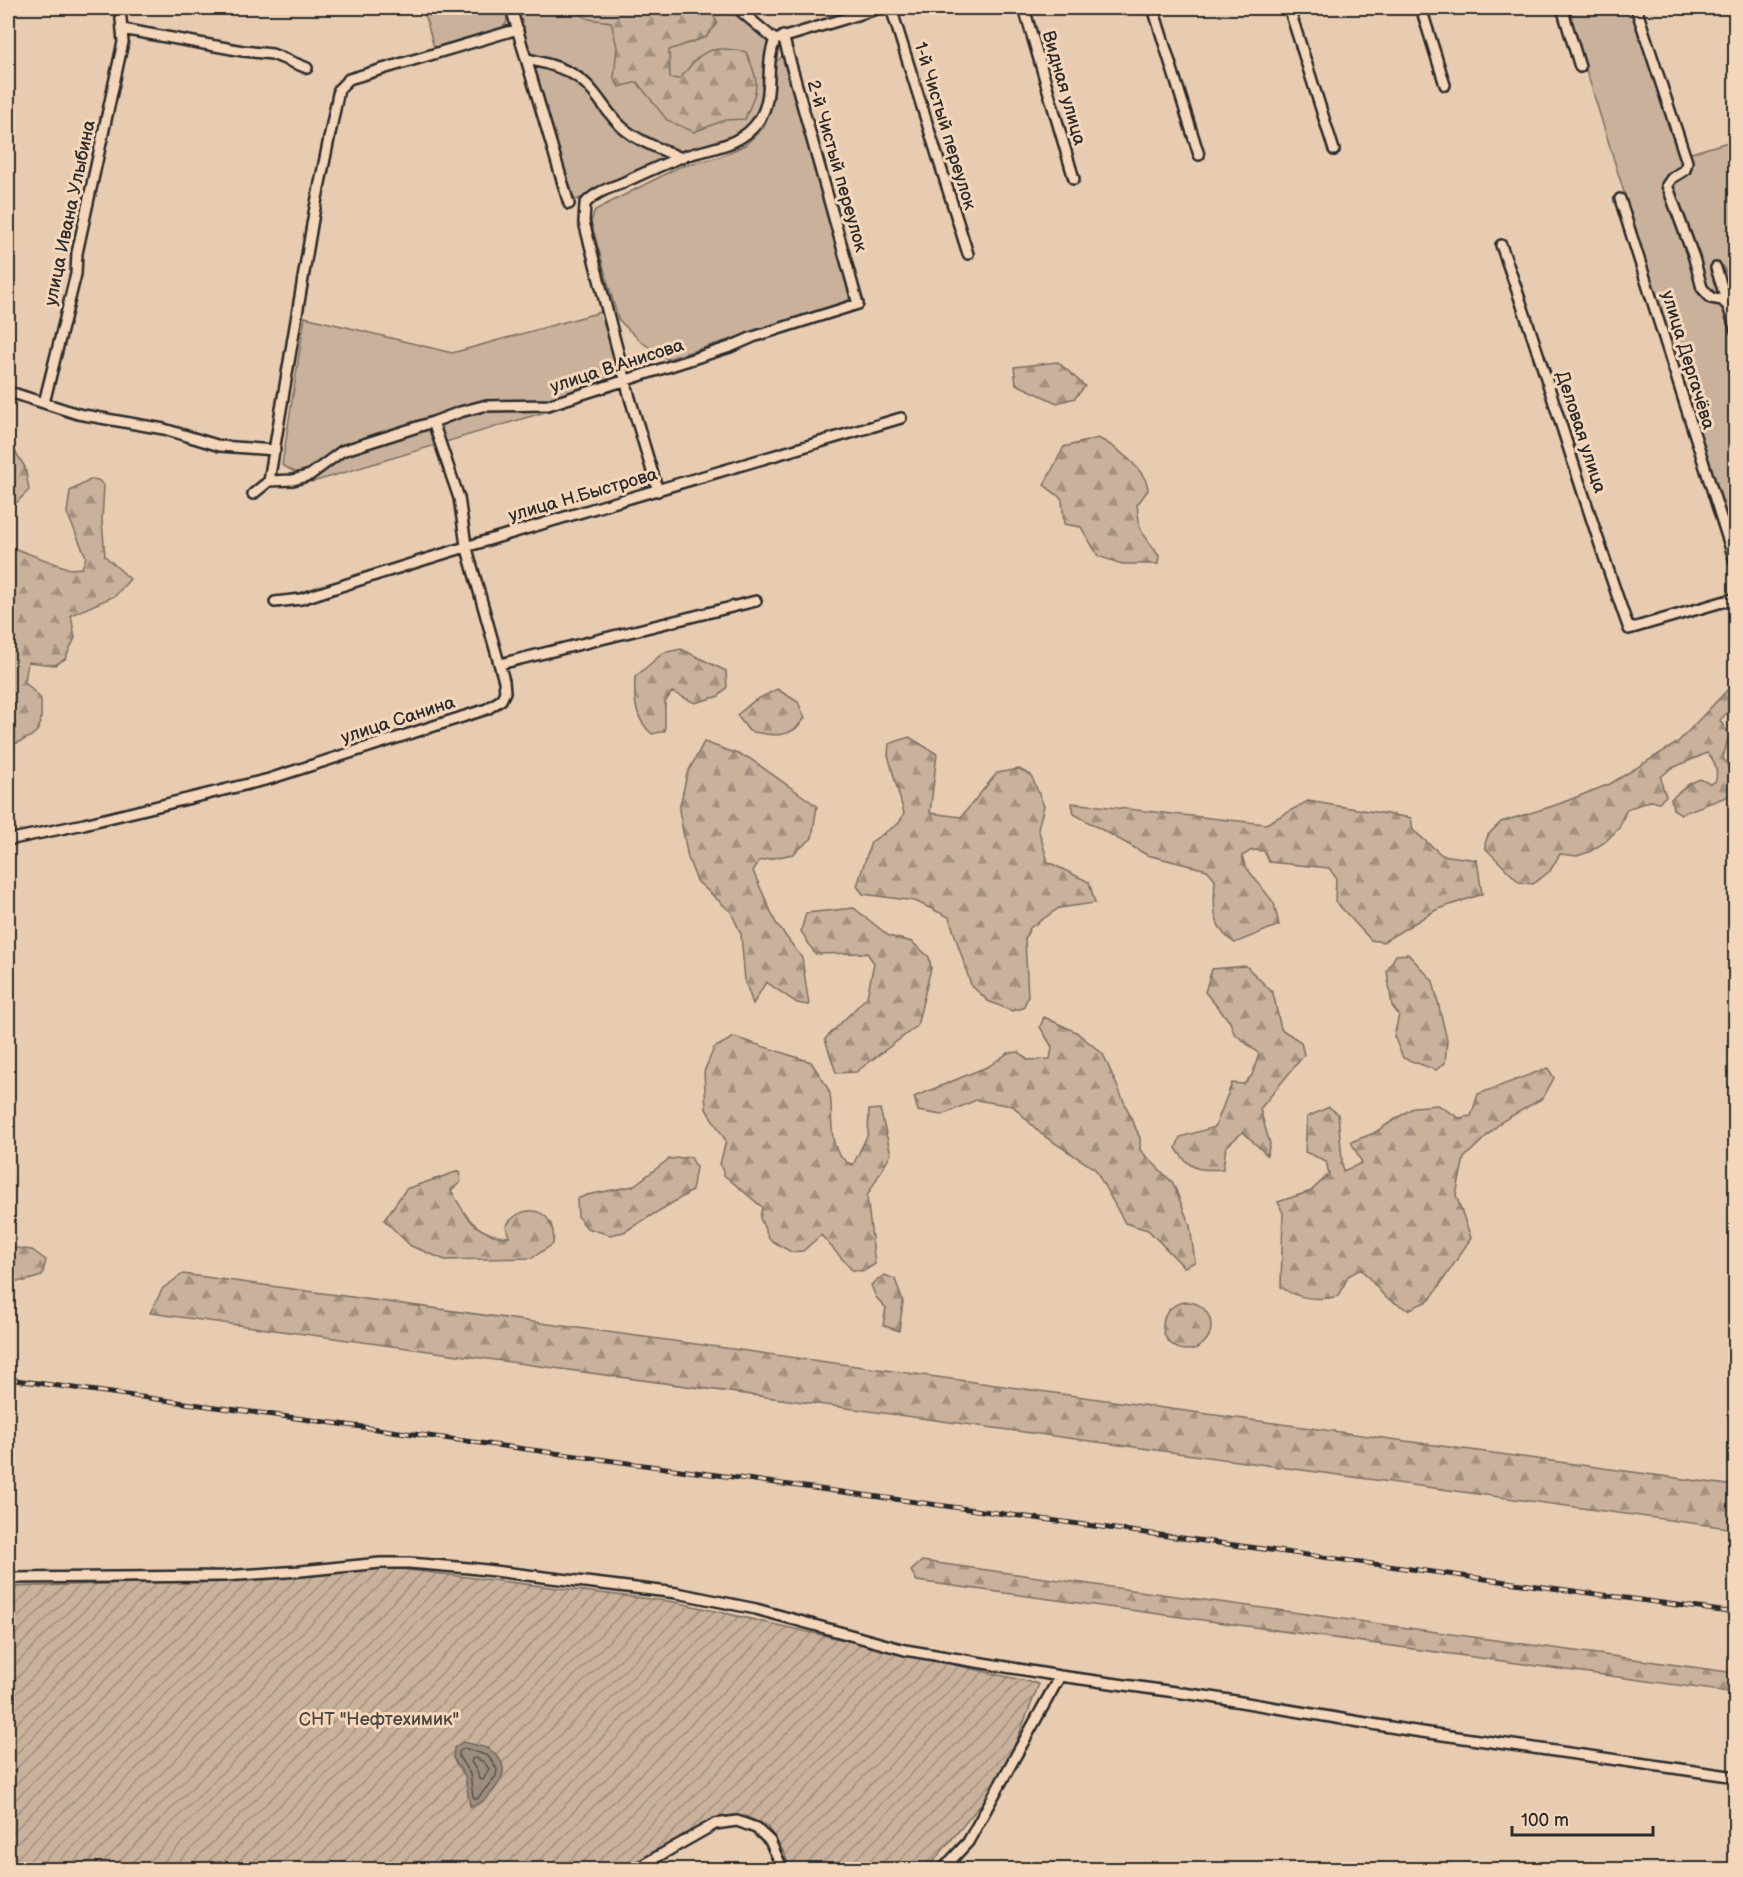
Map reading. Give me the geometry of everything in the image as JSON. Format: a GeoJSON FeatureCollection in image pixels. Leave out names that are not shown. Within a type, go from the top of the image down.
{"type":"FeatureCollection","features":[{"type":"Feature","properties":{"kind":"street","name":"улица Ивана Улыбина"},"geometry":{"type":"LineString","coordinates":[[44,403],[76,274],[77,253],[123,42],[120,8]]}},
{"type":"Feature","properties":{"kind":"street"},"geometry":{"type":"LineString","coordinates":[[511,8],[569,204]]}},
{"type":"Feature","properties":{"kind":"street"},"geometry":{"type":"LineString","coordinates":[[736,8],[779,38]]}},
{"type":"Feature","properties":{"kind":"street"},"geometry":{"type":"LineString","coordinates":[[658,491],[584,222],[585,204],[599,193],[681,158],[726,146],[745,135],[759,120],[767,101],[770,52],[779,38],[880,8]]}},
{"type":"Feature","properties":{"kind":"street","name":"1-й Чистый переулок"},"geometry":{"type":"LineString","coordinates":[[891,8],[968,254]]}},
{"type":"Feature","properties":{"kind":"street","name":"Видная улица"},"geometry":{"type":"LineString","coordinates":[[1024,8],[1074,178]]}},
{"type":"Feature","properties":{"kind":"street"},"geometry":{"type":"LineString","coordinates":[[1153,8],[1199,155]]}},
{"type":"Feature","properties":{"kind":"street"},"geometry":{"type":"LineString","coordinates":[[1289,8],[1334,150]]}},
{"type":"Feature","properties":{"kind":"street"},"geometry":{"type":"LineString","coordinates":[[1421,8],[1445,85]]}},
{"type":"Feature","properties":{"kind":"street"},"geometry":{"type":"LineString","coordinates":[[1562,8],[1580,67]]}},
{"type":"Feature","properties":{"kind":"street","name":"улица Дергачёва"},"geometry":{"type":"LineString","coordinates":[[1636,8],[1687,162],[1685,171],[1672,178],[1666,185],[1694,258],[1702,288],[1711,298],[1722,300],[1726,305]]}},
{"type":"Feature","properties":{"kind":"street"},"geometry":{"type":"LineString","coordinates":[[122,29],[243,51],[272,54],[307,68]]}},
{"type":"Feature","properties":{"kind":"street"},"geometry":{"type":"LineString","coordinates":[[253,494],[269,481],[314,213],[336,96],[343,83],[518,29]]}},
{"type":"Feature","properties":{"kind":"street","name":"2-й Чистый переулок"},"geometry":{"type":"LineString","coordinates":[[779,38],[858,304]]}},
{"type":"Feature","properties":{"kind":"street"},"geometry":{"type":"LineString","coordinates":[[528,60],[549,64],[570,73],[586,84],[621,127],[634,136],[681,158]]}},
{"type":"Feature","properties":{"kind":"street","name":"улица Дергачёва"},"geometry":{"type":"LineString","coordinates":[[1620,199],[1736,565]]}},
{"type":"Feature","properties":{"kind":"street","name":"Деловая улица"},"geometry":{"type":"LineString","coordinates":[[1501,245],[1629,629],[1736,598]]}},
{"type":"Feature","properties":{"kind":"street"},"geometry":{"type":"LineString","coordinates":[[1716,268],[1736,331]]}},
{"type":"Feature","properties":{"kind":"street","name":"улица В.Анисова"},"geometry":{"type":"LineString","coordinates":[[269,481],[293,480],[309,475],[342,451],[483,406],[548,405],[730,347],[753,336],[858,304]]}},
{"type":"Feature","properties":{"kind":"street"},"geometry":{"type":"LineString","coordinates":[[8,393],[78,414],[164,429],[220,446],[275,450]]}},
{"type":"Feature","properties":{"kind":"street","name":"улица Н.Быстрова"},"geometry":{"type":"LineString","coordinates":[[275,602],[301,599],[466,545],[658,491],[901,418]]}},
{"type":"Feature","properties":{"kind":"street","name":"улица Санина"},"geometry":{"type":"LineString","coordinates":[[8,840],[269,779],[495,705],[501,700],[505,692],[500,664],[466,545],[459,498],[434,422]]}},
{"type":"Feature","properties":{"kind":"street"},"geometry":{"type":"LineString","coordinates":[[500,664],[756,601]]}},
{"type":"Feature","properties":{"kind":"street"},"geometry":{"type":"LineString","coordinates":[[8,1578],[223,1576],[380,1563],[469,1568],[677,1593],[756,1610],[905,1650],[1060,1676],[1211,1697],[1408,1730],[1736,1777]]}},
{"type":"Feature","properties":{"kind":"street"},"geometry":{"type":"LineString","coordinates":[[942,1869],[968,1842],[1060,1676]]}},
{"type":"Feature","properties":{"kind":"street"},"geometry":{"type":"LineString","coordinates":[[634,1869],[715,1824],[737,1821],[756,1828],[770,1841],[783,1869]]}},
{"type":"Feature","properties":{"kind":"green space"},"geometry":{"type":"Polygon","coordinates":[[[423,8],[504,8],[507,16],[506,24],[498,31],[435,51],[423,8]]]}},
{"type":"Feature","properties":{"kind":"green space"},"geometry":{"type":"Polygon","coordinates":[[[517,8],[728,8],[771,42],[766,60],[760,108],[747,127],[730,138],[676,154],[574,200],[517,8]]]}},
{"type":"Feature","properties":{"kind":"green space"},"geometry":{"type":"Polygon","coordinates":[[[569,8],[710,8],[717,23],[706,37],[669,50],[670,78],[680,79],[694,61],[715,49],[746,52],[754,71],[756,85],[745,119],[725,120],[694,132],[667,120],[637,82],[619,87],[614,78],[617,47],[611,22],[589,19],[569,8]]]}},
{"type":"Feature","properties":{"kind":"green space"},"geometry":{"type":"Polygon","coordinates":[[[1567,8],[1631,8],[1637,17],[1681,156],[1735,140],[1735,272],[1727,274],[1721,264],[1711,269],[1735,342],[1735,551],[1567,8]]]}},
{"type":"Feature","properties":{"kind":"green space"},"geometry":{"type":"Polygon","coordinates":[[[781,57],[785,60],[851,296],[845,304],[667,359],[640,341],[618,319],[591,222],[595,210],[679,167],[719,157],[745,145],[764,127],[773,95],[776,62],[781,57]]]}},
{"type":"Feature","properties":{"kind":"green space"},"geometry":{"type":"Polygon","coordinates":[[[601,312],[608,325],[618,373],[612,382],[575,394],[555,409],[313,482],[282,465],[305,317],[452,353],[601,312]]]}},
{"type":"Feature","properties":{"kind":"green space"},"geometry":{"type":"Polygon","coordinates":[[[1058,362],[1085,386],[1075,398],[1057,403],[1016,384],[1014,367],[1058,362]]]}},
{"type":"Feature","properties":{"kind":"green space"},"geometry":{"type":"Polygon","coordinates":[[[1098,438],[1129,460],[1146,482],[1148,490],[1137,505],[1140,529],[1159,556],[1158,564],[1122,564],[1098,556],[1081,527],[1064,524],[1062,499],[1044,485],[1064,447],[1098,438]]]}},
{"type":"Feature","properties":{"kind":"green space"},"geometry":{"type":"Polygon","coordinates":[[[8,440],[25,467],[29,490],[8,511],[8,440]]]}},
{"type":"Feature","properties":{"kind":"green space"},"geometry":{"type":"Polygon","coordinates":[[[92,479],[104,485],[102,521],[105,556],[130,579],[115,596],[71,615],[75,638],[65,659],[55,665],[28,662],[25,682],[41,699],[41,720],[33,735],[8,747],[8,546],[70,569],[82,568],[86,557],[67,513],[70,491],[92,479]]]}},
{"type":"Feature","properties":{"kind":"green space"},"geometry":{"type":"Polygon","coordinates":[[[681,649],[726,671],[727,687],[719,696],[695,703],[672,692],[665,702],[665,731],[652,734],[638,715],[635,700],[635,677],[663,653],[681,649]]]}},
{"type":"Feature","properties":{"kind":"green space"},"geometry":{"type":"Polygon","coordinates":[[[1735,682],[1735,705],[1720,720],[1729,735],[1723,758],[1730,769],[1735,769],[1734,794],[1681,814],[1673,809],[1671,799],[1689,784],[1700,779],[1710,784],[1715,782],[1717,774],[1715,766],[1707,753],[1670,769],[1661,777],[1666,796],[1659,802],[1650,801],[1627,809],[1619,828],[1605,842],[1577,856],[1560,854],[1550,871],[1533,884],[1519,882],[1486,849],[1488,835],[1501,822],[1556,805],[1610,784],[1677,743],[1735,682]]]}},
{"type":"Feature","properties":{"kind":"green space"},"geometry":{"type":"Polygon","coordinates":[[[777,689],[798,702],[805,718],[793,730],[780,735],[749,731],[737,715],[754,701],[777,689]]]}},
{"type":"Feature","properties":{"kind":"green space"},"geometry":{"type":"Polygon","coordinates":[[[909,737],[937,754],[930,813],[961,817],[997,773],[1019,769],[1031,775],[1044,806],[1038,828],[1048,862],[1089,882],[1095,903],[1059,908],[1030,928],[1025,939],[1028,997],[1023,1008],[1012,1011],[988,1001],[971,985],[949,917],[915,901],[863,894],[857,886],[871,842],[899,823],[904,813],[888,755],[889,744],[909,737]]]}},
{"type":"Feature","properties":{"kind":"green space"},"geometry":{"type":"Polygon","coordinates":[[[704,742],[749,758],[817,806],[812,838],[793,854],[759,861],[753,871],[776,923],[802,958],[809,1005],[797,1003],[766,982],[753,1004],[745,981],[741,934],[731,912],[697,881],[688,858],[679,810],[687,774],[704,742]]]}},
{"type":"Feature","properties":{"kind":"green space"},"geometry":{"type":"Polygon","coordinates":[[[1308,801],[1411,818],[1413,830],[1442,855],[1477,860],[1482,894],[1436,910],[1383,942],[1371,940],[1335,901],[1336,878],[1329,868],[1269,862],[1264,851],[1252,850],[1242,856],[1245,866],[1274,903],[1279,925],[1235,943],[1227,937],[1217,923],[1214,906],[1215,879],[1207,870],[1147,855],[1074,814],[1072,803],[1266,824],[1308,801]]]}},
{"type":"Feature","properties":{"kind":"green space"},"geometry":{"type":"Polygon","coordinates":[[[854,908],[889,936],[912,942],[929,957],[931,968],[917,1026],[856,1072],[836,1073],[825,1039],[867,997],[874,963],[867,953],[815,954],[801,931],[806,913],[854,908]]]}},
{"type":"Feature","properties":{"kind":"green space"},"geometry":{"type":"Polygon","coordinates":[[[1408,954],[1433,981],[1447,1040],[1445,1063],[1436,1070],[1403,1058],[1394,1036],[1399,1015],[1392,1006],[1387,971],[1396,955],[1408,954]]]}},
{"type":"Feature","properties":{"kind":"green space"},"geometry":{"type":"Polygon","coordinates":[[[1246,966],[1273,993],[1281,1029],[1301,1042],[1304,1055],[1260,1109],[1270,1144],[1267,1155],[1243,1132],[1226,1147],[1223,1169],[1195,1168],[1185,1161],[1176,1148],[1180,1137],[1215,1127],[1232,1083],[1244,1084],[1252,1075],[1259,1054],[1234,1033],[1230,1022],[1205,992],[1212,969],[1246,966]]]}},
{"type":"Feature","properties":{"kind":"green space"},"geometry":{"type":"Polygon","coordinates":[[[1044,1017],[1076,1032],[1103,1054],[1140,1138],[1140,1150],[1173,1183],[1190,1226],[1195,1262],[1184,1267],[1148,1230],[1125,1223],[1095,1169],[1041,1134],[1013,1106],[976,1100],[942,1115],[918,1111],[914,1097],[989,1066],[1008,1053],[1019,1052],[1028,1060],[1050,1059],[1052,1047],[1040,1027],[1044,1017]]]}},
{"type":"Feature","properties":{"kind":"green space"},"geometry":{"type":"Polygon","coordinates":[[[734,1037],[811,1062],[830,1094],[834,1144],[844,1160],[853,1165],[868,1134],[869,1110],[880,1109],[891,1154],[867,1196],[875,1264],[864,1271],[852,1270],[821,1235],[803,1251],[791,1252],[769,1239],[760,1218],[762,1207],[724,1175],[720,1164],[726,1141],[706,1109],[704,1072],[714,1048],[734,1037]]]}},
{"type":"Feature","properties":{"kind":"green space"},"geometry":{"type":"Polygon","coordinates":[[[1548,1068],[1554,1078],[1543,1098],[1501,1122],[1464,1158],[1456,1195],[1471,1238],[1430,1300],[1408,1310],[1386,1298],[1361,1269],[1348,1276],[1339,1296],[1309,1298],[1281,1287],[1283,1213],[1278,1202],[1311,1191],[1329,1174],[1326,1161],[1305,1152],[1307,1117],[1329,1107],[1338,1114],[1343,1171],[1362,1163],[1351,1142],[1374,1133],[1414,1107],[1438,1105],[1459,1118],[1471,1116],[1478,1094],[1548,1068]]]}},
{"type":"Feature","properties":{"kind":"green space"},"geometry":{"type":"Polygon","coordinates":[[[691,1157],[696,1167],[692,1191],[624,1232],[610,1235],[587,1228],[578,1217],[577,1199],[633,1186],[669,1159],[691,1157]]]}},
{"type":"Feature","properties":{"kind":"green space"},"geometry":{"type":"Polygon","coordinates":[[[459,1171],[461,1182],[451,1190],[461,1208],[480,1229],[498,1236],[509,1237],[506,1226],[514,1217],[522,1212],[538,1212],[550,1223],[553,1244],[532,1258],[445,1260],[411,1246],[384,1220],[406,1189],[459,1171]]]}},
{"type":"Feature","properties":{"kind":"green space"},"geometry":{"type":"Polygon","coordinates":[[[8,1247],[32,1250],[46,1260],[42,1276],[25,1281],[8,1281],[8,1247]]]}},
{"type":"Feature","properties":{"kind":"green space"},"geometry":{"type":"Polygon","coordinates":[[[183,1274],[1735,1486],[1735,1529],[150,1313],[163,1288],[183,1274]]]}},
{"type":"Feature","properties":{"kind":"green space"},"geometry":{"type":"Polygon","coordinates":[[[884,1275],[895,1279],[903,1302],[899,1331],[883,1325],[886,1308],[876,1297],[871,1285],[884,1275]]]}},
{"type":"Feature","properties":{"kind":"green space"},"geometry":{"type":"Polygon","coordinates":[[[1182,1302],[1192,1302],[1207,1312],[1211,1326],[1210,1335],[1201,1346],[1192,1350],[1182,1350],[1167,1340],[1163,1331],[1163,1321],[1173,1306],[1182,1302]]]}},
{"type":"Feature","properties":{"kind":"green space"},"geometry":{"type":"Polygon","coordinates":[[[922,1561],[1735,1673],[1735,1693],[917,1581],[911,1571],[922,1561]]]}},
{"type":"Feature","properties":{"kind":"green space","name":"СНТ \"Нефтехимик\""},"geometry":{"type":"Polygon","coordinates":[[[375,1566],[675,1602],[1039,1684],[1001,1780],[927,1869],[790,1869],[784,1852],[767,1826],[745,1816],[722,1816],[629,1869],[8,1869],[8,1587],[229,1580],[375,1566]]]}},
{"type":"Feature","properties":{"kind":"water"},"geometry":{"type":"Polygon","coordinates":[[[462,1742],[490,1750],[495,1753],[503,1766],[500,1780],[492,1793],[481,1802],[470,1806],[465,1776],[453,1758],[454,1748],[462,1742]]]}},
{"type":"Feature","properties":{"kind":"railway"},"geometry":{"type":"LineString","coordinates":[[8,1379],[1736,1613]]}}]}
